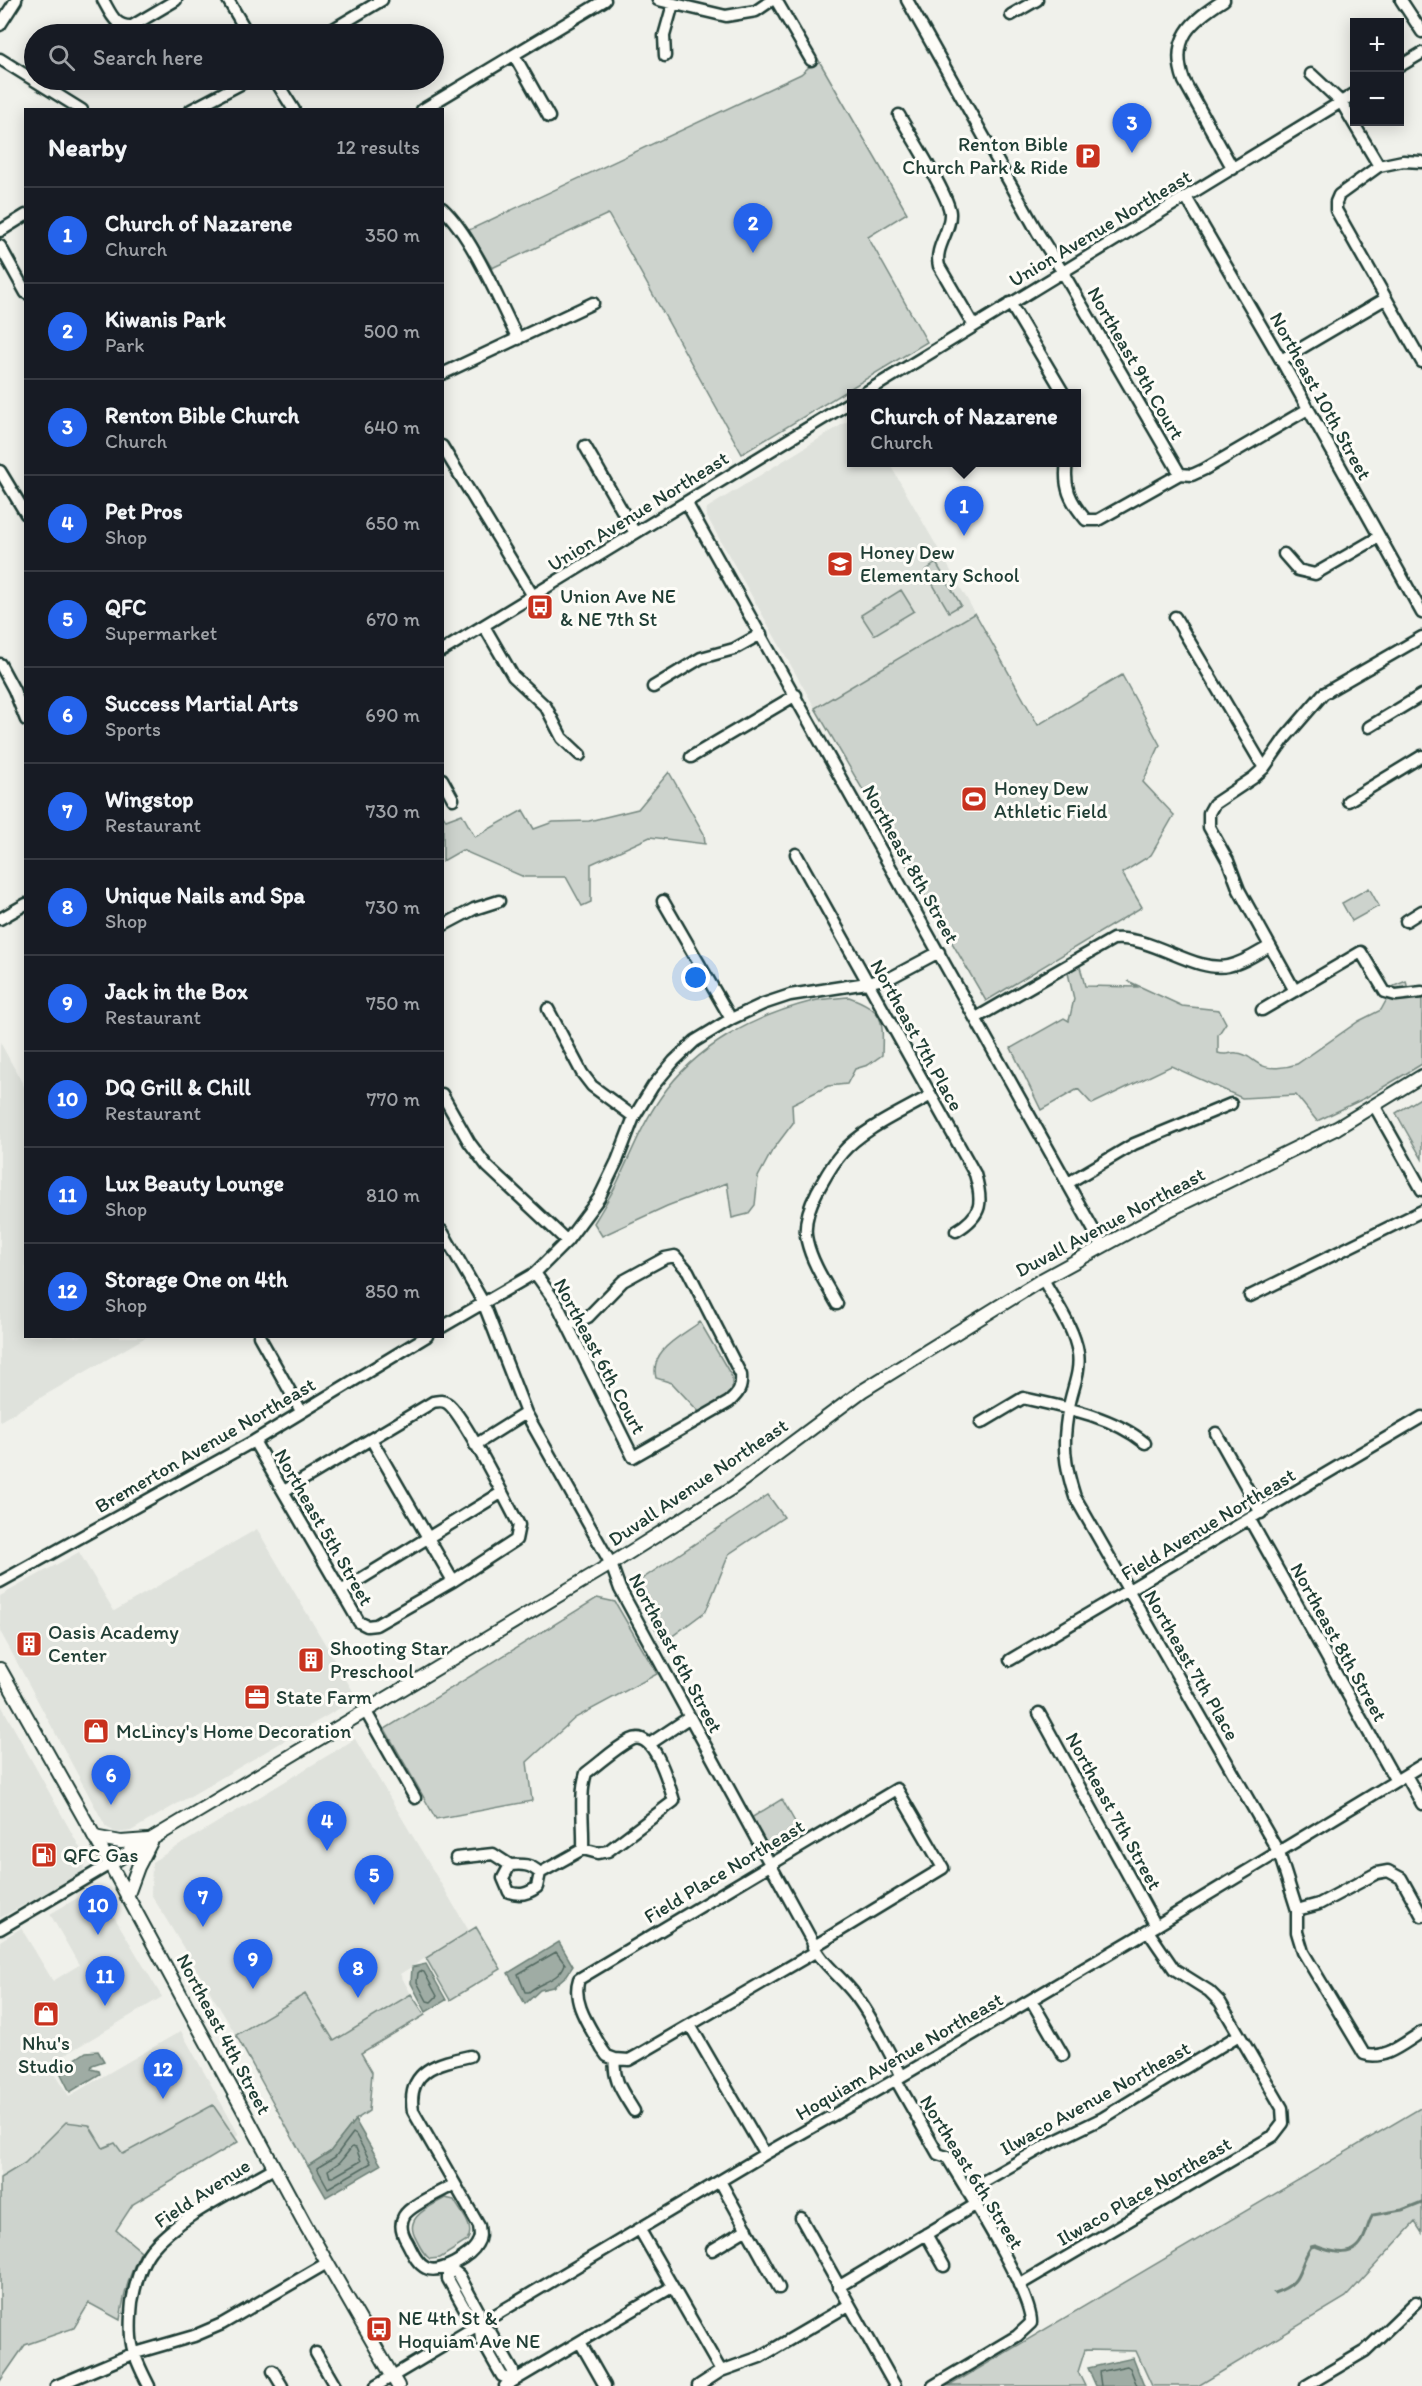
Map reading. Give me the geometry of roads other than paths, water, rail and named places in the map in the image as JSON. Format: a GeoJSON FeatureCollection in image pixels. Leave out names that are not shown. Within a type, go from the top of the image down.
{"type":"FeatureCollection","features":[{"type":"Feature","properties":{"kind":"main road","name":"Duvall Avenue Northeast"},"geometry":{"type":"LineString","coordinates":[[110,1864],[611,1564],[732,1488],[862,1391],[1043,1279],[1171,1209],[1294,1151],[1422,1076]]}},
{"type":"Feature","properties":{"kind":"main road","name":"Northeast 4th Street"},"geometry":{"type":"LineString","coordinates":[[0,1669],[110,1864],[274,2168],[395,2381]]}},
{"type":"Feature","properties":{"kind":"main road"},"geometry":{"type":"LineString","coordinates":[[94,1837],[121,1842],[152,1839]]}},
{"type":"Feature","properties":{"kind":"main road"},"geometry":{"type":"LineString","coordinates":[[128,1897],[138,1867],[152,1839]]}},
{"type":"Feature","properties":{"kind":"street"},"geometry":{"type":"LineString","coordinates":[[0,25],[16,0]]}},
{"type":"Feature","properties":{"kind":"street"},"geometry":{"type":"LineString","coordinates":[[103,0],[116,22],[120,24]]}},
{"type":"Feature","properties":{"kind":"street"},"geometry":{"type":"LineString","coordinates":[[135,24],[176,0]]}},
{"type":"Feature","properties":{"kind":"street"},"geometry":{"type":"LineString","coordinates":[[228,0],[242,24]]}},
{"type":"Feature","properties":{"kind":"street"},"geometry":{"type":"LineString","coordinates":[[342,24],[382,0]]}},
{"type":"Feature","properties":{"kind":"street"},"geometry":{"type":"LineString","coordinates":[[425,108],[605,0]]}},
{"type":"Feature","properties":{"kind":"street"},"geometry":{"type":"LineString","coordinates":[[658,0],[726,16],[756,11],[774,0],[811,60]]}},
{"type":"Feature","properties":{"kind":"street"},"geometry":{"type":"LineString","coordinates":[[908,0],[1038,233],[1062,271]]}},
{"type":"Feature","properties":{"kind":"street"},"geometry":{"type":"LineString","coordinates":[[1011,15],[1037,0]]}},
{"type":"Feature","properties":{"kind":"street"},"geometry":{"type":"LineString","coordinates":[[1224,0],[1197,18],[1186,29],[1181,40],[1179,56],[1184,81],[1233,169]]}},
{"type":"Feature","properties":{"kind":"street"},"geometry":{"type":"LineString","coordinates":[[1401,0],[1422,32]]}},
{"type":"Feature","properties":{"kind":"street"},"geometry":{"type":"LineString","coordinates":[[665,56],[664,36],[673,4]]}},
{"type":"Feature","properties":{"kind":"street"},"geometry":{"type":"LineString","coordinates":[[1404,64],[1422,53]]}},
{"type":"Feature","properties":{"kind":"street"},"geometry":{"type":"LineString","coordinates":[[514,55],[549,117]]}},
{"type":"Feature","properties":{"kind":"street"},"geometry":{"type":"LineString","coordinates":[[0,59],[24,74]]}},
{"type":"Feature","properties":{"kind":"street"},"geometry":{"type":"LineString","coordinates":[[1311,74],[1341,102],[1379,166]]}},
{"type":"Feature","properties":{"kind":"street"},"geometry":{"type":"LineString","coordinates":[[50,90],[79,108]]}},
{"type":"Feature","properties":{"kind":"street"},"geometry":{"type":"LineString","coordinates":[[195,108],[229,90]]}},
{"type":"Feature","properties":{"kind":"street"},"geometry":{"type":"LineString","coordinates":[[281,90],[293,108]]}},
{"type":"Feature","properties":{"kind":"street","name":"Union Avenue Northeast"},"geometry":{"type":"LineString","coordinates":[[870,389],[1350,96]]}},
{"type":"Feature","properties":{"kind":"street"},"geometry":{"type":"LineString","coordinates":[[899,116],[947,201],[950,220],[937,257],[939,266],[974,326]]}},
{"type":"Feature","properties":{"kind":"street"},"geometry":{"type":"LineString","coordinates":[[1422,162],[1403,161],[1379,166],[1339,195],[1336,202],[1340,219],[1422,362]]}},
{"type":"Feature","properties":{"kind":"street","name":"Northeast 10th Street"},"geometry":{"type":"LineString","coordinates":[[1186,197],[1281,360],[1422,613]]}},
{"type":"Feature","properties":{"kind":"street"},"geometry":{"type":"LineString","coordinates":[[444,210],[454,219],[466,238],[518,339]]}},
{"type":"Feature","properties":{"kind":"street"},"geometry":{"type":"LineString","coordinates":[[0,231],[24,216]]}},
{"type":"Feature","properties":{"kind":"street"},"geometry":{"type":"LineString","coordinates":[[0,246],[24,288]]}},
{"type":"Feature","properties":{"kind":"street","name":"Northeast 9th Court"},"geometry":{"type":"LineString","coordinates":[[1062,271],[1180,474]]}},
{"type":"Feature","properties":{"kind":"street"},"geometry":{"type":"LineString","coordinates":[[1281,360],[1385,299]]}},
{"type":"Feature","properties":{"kind":"street"},"geometry":{"type":"LineString","coordinates":[[444,373],[592,303]]}},
{"type":"Feature","properties":{"kind":"street"},"geometry":{"type":"LineString","coordinates":[[1010,303],[1062,389]]}},
{"type":"Feature","properties":{"kind":"street","name":"Union Avenue Northeast"},"geometry":{"type":"LineString","coordinates":[[444,650],[847,404]]}},
{"type":"Feature","properties":{"kind":"street"},"geometry":{"type":"LineString","coordinates":[[1067,467],[1066,487],[1086,520],[1098,520],[1180,474],[1192,475],[1205,470],[1308,409]]}},
{"type":"Feature","properties":{"kind":"street"},"geometry":{"type":"LineString","coordinates":[[585,446],[635,533]]}},
{"type":"Feature","properties":{"kind":"street"},"geometry":{"type":"LineString","coordinates":[[444,449],[533,596]]}},
{"type":"Feature","properties":{"kind":"street"},"geometry":{"type":"LineString","coordinates":[[0,471],[24,511]]}},
{"type":"Feature","properties":{"kind":"street","name":"Northeast 8th Street"},"geometry":{"type":"LineString","coordinates":[[686,502],[1102,1245]]}},
{"type":"Feature","properties":{"kind":"street"},"geometry":{"type":"LineString","coordinates":[[1284,554],[1298,570],[1315,574],[1379,537]]}},
{"type":"Feature","properties":{"kind":"street"},"geometry":{"type":"LineString","coordinates":[[1175,617],[1264,768]]}},
{"type":"Feature","properties":{"kind":"street"},"geometry":{"type":"LineString","coordinates":[[484,626],[513,676],[546,707],[562,738],[580,755]]}},
{"type":"Feature","properties":{"kind":"street"},"geometry":{"type":"LineString","coordinates":[[653,687],[701,658],[734,649],[761,634]]}},
{"type":"Feature","properties":{"kind":"street"},"geometry":{"type":"LineString","coordinates":[[1295,991],[1209,826],[1209,813],[1214,804],[1264,768],[1323,694],[1422,636]]}},
{"type":"Feature","properties":{"kind":"street"},"geometry":{"type":"LineString","coordinates":[[2,671],[14,690],[24,715]]}},
{"type":"Feature","properties":{"kind":"street"},"geometry":{"type":"LineString","coordinates":[[1369,727],[1422,695]]}},
{"type":"Feature","properties":{"kind":"street"},"geometry":{"type":"LineString","coordinates":[[691,757],[796,696]]}},
{"type":"Feature","properties":{"kind":"street"},"geometry":{"type":"LineString","coordinates":[[1348,801],[1422,756]]}},
{"type":"Feature","properties":{"kind":"street"},"geometry":{"type":"LineString","coordinates":[[444,783],[453,799]]}},
{"type":"Feature","properties":{"kind":"street","name":"Northeast 7th Place"},"geometry":{"type":"LineString","coordinates":[[796,854],[975,1174],[980,1193],[979,1209],[971,1222],[956,1230]]}},
{"type":"Feature","properties":{"kind":"street"},"geometry":{"type":"LineString","coordinates":[[444,925],[474,909],[499,901]]}},
{"type":"Feature","properties":{"kind":"street"},"geometry":{"type":"LineString","coordinates":[[663,901],[731,1019]]}},
{"type":"Feature","properties":{"kind":"street"},"geometry":{"type":"LineString","coordinates":[[0,919],[24,905]]}},
{"type":"Feature","properties":{"kind":"street"},"geometry":{"type":"LineString","coordinates":[[1406,921],[1422,911]]}},
{"type":"Feature","properties":{"kind":"street"},"geometry":{"type":"LineString","coordinates":[[976,1018],[1113,939],[1136,939],[1212,967],[1226,967],[1240,963],[1270,946]]}},
{"type":"Feature","properties":{"kind":"street"},"geometry":{"type":"LineString","coordinates":[[444,1326],[535,1273],[567,1241],[598,1198],[617,1161],[634,1117],[653,1086],[695,1041],[731,1019],[764,1004],[790,995],[892,977],[939,952]]}},
{"type":"Feature","properties":{"kind":"street"},"geometry":{"type":"LineString","coordinates":[[1262,1010],[1361,952],[1385,992],[1396,995],[1422,992]]}},
{"type":"Feature","properties":{"kind":"street"},"geometry":{"type":"LineString","coordinates":[[548,1009],[582,1073],[592,1086],[634,1117]]}},
{"type":"Feature","properties":{"kind":"street"},"geometry":{"type":"LineString","coordinates":[[837,1304],[814,1260],[807,1240],[806,1225],[811,1203],[831,1167],[843,1151],[860,1137],[931,1095]]}},
{"type":"Feature","properties":{"kind":"street"},"geometry":{"type":"LineString","coordinates":[[444,1098],[469,1142],[487,1166],[567,1241]]}},
{"type":"Feature","properties":{"kind":"street"},"geometry":{"type":"LineString","coordinates":[[1068,1183],[1134,1144],[1231,1104]]}},
{"type":"Feature","properties":{"kind":"street"},"geometry":{"type":"LineString","coordinates":[[1374,1105],[1422,1191]]}},
{"type":"Feature","properties":{"kind":"street"},"geometry":{"type":"LineString","coordinates":[[1250,1296],[1422,1211]]}},
{"type":"Feature","properties":{"kind":"street","name":"Northeast 6th Street"},"geometry":{"type":"LineString","coordinates":[[444,1234],[483,1302],[526,1413],[611,1564],[620,1589],[814,1949],[857,1997],[938,2154],[947,2157],[1019,2285],[1031,2316],[1031,2323],[1017,2336],[933,2386]]}},
{"type":"Feature","properties":{"kind":"street","name":"Northeast 6th Court"},"geometry":{"type":"LineString","coordinates":[[535,1273],[557,1304],[633,1457],[729,1402],[739,1392],[742,1385],[741,1375],[688,1271],[675,1256],[665,1257],[623,1281],[588,1317],[568,1326]]}},
{"type":"Feature","properties":{"kind":"street","name":"Northeast 7th Place"},"geometry":{"type":"LineString","coordinates":[[1043,1279],[1072,1334],[1078,1354],[1078,1372],[1068,1408],[1063,1450],[1067,1473],[1075,1497],[1279,1853],[1297,1910],[1297,1932],[1304,1952],[1360,2050],[1370,2056],[1384,2055],[1422,2032]]}},
{"type":"Feature","properties":{"kind":"street"},"geometry":{"type":"LineString","coordinates":[[260,1338],[301,1411]]}},
{"type":"Feature","properties":{"kind":"street","name":"Bremerton Avenue Northeast"},"geometry":{"type":"LineString","coordinates":[[0,1582],[254,1441],[424,1338]]}},
{"type":"Feature","properties":{"kind":"street"},"geometry":{"type":"LineString","coordinates":[[981,1423],[1023,1398],[1068,1408],[1131,1431],[1145,1443]]}},
{"type":"Feature","properties":{"kind":"street"},"geometry":{"type":"LineString","coordinates":[[284,1491],[371,1438],[440,1400],[454,1410],[519,1525],[519,1535],[516,1540],[453,1581],[371,1438]]}},
{"type":"Feature","properties":{"kind":"street"},"geometry":{"type":"LineString","coordinates":[[475,1445],[526,1413]]}},
{"type":"Feature","properties":{"kind":"street","name":"Field Avenue Northeast"},"geometry":{"type":"LineString","coordinates":[[1010,1660],[1129,1592],[1422,1417]]}},
{"type":"Feature","properties":{"kind":"street"},"geometry":{"type":"LineString","coordinates":[[1216,1433],[1261,1513]]}},
{"type":"Feature","properties":{"kind":"street","name":"Northeast 5th Street"},"geometry":{"type":"LineString","coordinates":[[254,1441],[359,1622],[367,1626],[376,1625],[453,1581]]}},
{"type":"Feature","properties":{"kind":"street"},"geometry":{"type":"LineString","coordinates":[[341,1591],[501,1492]]}},
{"type":"Feature","properties":{"kind":"street","name":"Northeast 8th Street"},"geometry":{"type":"LineString","coordinates":[[1250,1520],[1401,1778],[1422,1804]]}},
{"type":"Feature","properties":{"kind":"street"},"geometry":{"type":"LineString","coordinates":[[366,1712],[415,1798]]}},
{"type":"Feature","properties":{"kind":"street","name":"Northeast 7th Street"},"geometry":{"type":"LineString","coordinates":[[1039,1713],[1174,1969],[1209,1991],[1220,2002],[1282,2109],[1282,2123]]}},
{"type":"Feature","properties":{"kind":"street"},"geometry":{"type":"LineString","coordinates":[[651,1743],[690,1717]]}},
{"type":"Feature","properties":{"kind":"street"},"geometry":{"type":"LineString","coordinates":[[510,1865],[503,1878],[509,1892],[525,1894],[537,1887],[540,1874],[583,1849],[598,1853],[608,1851],[674,1801],[651,1743],[643,1738],[632,1738],[586,1773],[581,1792],[584,1815],[583,1849]]}},
{"type":"Feature","properties":{"kind":"street","name":"Hoquiam Avenue Northeast"},"geometry":{"type":"LineString","coordinates":[[376,2386],[395,2381],[480,2324],[765,2154],[1152,1929],[1422,1765]]}},
{"type":"Feature","properties":{"kind":"street","name":"Field Place Northeast"},"geometry":{"type":"LineString","coordinates":[[615,2060],[607,2056],[602,2049],[576,2000],[575,1990],[579,1980],[897,1789],[943,1868],[814,1949]]}},
{"type":"Feature","properties":{"kind":"street"},"geometry":{"type":"LineString","coordinates":[[456,1858],[493,1854],[510,1865],[522,1864],[533,1867],[540,1874]]}},
{"type":"Feature","properties":{"kind":"street","name":"Duvall Avenue Northeast"},"geometry":{"type":"LineString","coordinates":[[0,1929],[110,1864]]}},
{"type":"Feature","properties":{"kind":"street"},"geometry":{"type":"LineString","coordinates":[[1297,1910],[1319,1904],[1377,1873],[1388,1871],[1401,1878],[1422,1916]]}},
{"type":"Feature","properties":{"kind":"street"},"geometry":{"type":"LineString","coordinates":[[634,2111],[616,2081],[613,2071],[615,2060],[629,2060],[814,1949]]}},
{"type":"Feature","properties":{"kind":"street"},"geometry":{"type":"LineString","coordinates":[[1031,2000],[1064,2055]]}},
{"type":"Feature","properties":{"kind":"street"},"geometry":{"type":"LineString","coordinates":[[690,2025],[765,2154]]}},
{"type":"Feature","properties":{"kind":"street","name":"Ilwaco Avenue Northeast"},"geometry":{"type":"LineString","coordinates":[[967,2191],[1047,2145],[1103,2118],[1239,2035]]}},
{"type":"Feature","properties":{"kind":"street"},"geometry":{"type":"LineString","coordinates":[[455,2184],[409,2211],[401,2223],[403,2236],[423,2267],[436,2270],[448,2266],[476,2247],[481,2233],[479,2226],[455,2184],[413,2111],[411,2096],[422,2074],[445,2061],[470,2056]]}},
{"type":"Feature","properties":{"kind":"street","name":"Ilwaco Place Northeast"},"geometry":{"type":"LineString","coordinates":[[1019,2285],[1273,2136],[1282,2123]]}},
{"type":"Feature","properties":{"kind":"street","name":"Field Avenue"},"geometry":{"type":"LineString","coordinates":[[132,2355],[130,2325],[134,2291],[141,2267],[150,2252],[163,2237],[184,2221],[274,2168]]}},
{"type":"Feature","properties":{"kind":"street"},"geometry":{"type":"LineString","coordinates":[[720,2181],[779,2288]]}},
{"type":"Feature","properties":{"kind":"street"},"geometry":{"type":"LineString","coordinates":[[838,2287],[975,2205]]}},
{"type":"Feature","properties":{"kind":"street"},"geometry":{"type":"LineString","coordinates":[[801,2218],[895,2386]]}},
{"type":"Feature","properties":{"kind":"street"},"geometry":{"type":"LineString","coordinates":[[712,2250],[747,2229]]}},
{"type":"Feature","properties":{"kind":"street"},"geometry":{"type":"LineString","coordinates":[[640,2230],[721,2371]]}},
{"type":"Feature","properties":{"kind":"street"},"geometry":{"type":"LineString","coordinates":[[926,2234],[944,2266]]}},
{"type":"Feature","properties":{"kind":"street"},"geometry":{"type":"LineString","coordinates":[[56,2386],[132,2355],[194,2336],[222,2324],[327,2263]]}},
{"type":"Feature","properties":{"kind":"street"},"geometry":{"type":"LineString","coordinates":[[448,2266],[459,2275],[474,2301],[478,2310],[481,2339],[509,2384],[672,2288]]}},
{"type":"Feature","properties":{"kind":"street"},"geometry":{"type":"LineString","coordinates":[[1306,2386],[1365,2351],[1416,2302]]}},
{"type":"Feature","properties":{"kind":"street"},"geometry":{"type":"LineString","coordinates":[[698,2386],[721,2371],[760,2357],[849,2305]]}},
{"type":"Feature","properties":{"kind":"street"},"geometry":{"type":"LineString","coordinates":[[580,2342],[606,2386]]}},
{"type":"Feature","properties":{"kind":"street"},"geometry":{"type":"LineString","coordinates":[[316,2353],[335,2386]]}},
{"type":"Feature","properties":{"kind":"street"},"geometry":{"type":"LineString","coordinates":[[132,2355],[149,2386]]}},
{"type":"Feature","properties":{"kind":"street"},"geometry":{"type":"LineString","coordinates":[[273,2371],[282,2386]]}},
{"type":"Feature","properties":{"kind":"street"},"geometry":{"type":"LineString","coordinates":[[1324,2376],[1330,2386]]}},
{"type":"Feature","properties":{"kind":"water"},"geometry":{"type":"Polygon","coordinates":[[[559,1942],[573,1966],[567,1975],[553,1987],[540,1990],[525,2004],[508,1973],[559,1942]]]}},
{"type":"Feature","properties":{"kind":"water"},"geometry":{"type":"Polygon","coordinates":[[[426,1964],[446,2000],[426,2012],[411,1983],[412,1967],[426,1964]]]}},
{"type":"Feature","properties":{"kind":"water"},"geometry":{"type":"Polygon","coordinates":[[[98,2051],[104,2061],[92,2065],[91,2069],[99,2071],[100,2074],[70,2092],[59,2070],[86,2052],[98,2051]]]}},
{"type":"Feature","properties":{"kind":"water"},"geometry":{"type":"Polygon","coordinates":[[[355,2120],[381,2165],[326,2197],[308,2166],[330,2152],[355,2120]]]}},
{"type":"Feature","properties":{"kind":"water"},"geometry":{"type":"Polygon","coordinates":[[[1133,2358],[1144,2386],[1096,2386],[1088,2368],[1133,2358]]]}},
{"type":"Feature","properties":{"kind":"waterway"},"geometry":{"type":"LineString","coordinates":[[1274,2293],[1291,2285],[1311,2247],[1336,2252],[1355,2249],[1360,2244],[1373,2215],[1402,2210],[1422,2202]]}},
{"type":"Feature","properties":{"kind":"place","name":"Renton Bible Church"},"geometry":{"type":"Point","coordinates":[1132,153]}},
{"type":"Feature","properties":{"kind":"place","name":"Renton Bible Church Park & Ride"},"geometry":{"type":"Point","coordinates":[1088,156]}},
{"type":"Feature","properties":{"kind":"place","name":"Kiwanis Park"},"geometry":{"type":"Point","coordinates":[753,253]}},
{"type":"Feature","properties":{"kind":"place","name":"Church of Nazarene"},"geometry":{"type":"Point","coordinates":[964,536]}},
{"type":"Feature","properties":{"kind":"place","name":"Honey Dew Elementary School"},"geometry":{"type":"Point","coordinates":[840,564]}},
{"type":"Feature","properties":{"kind":"place","name":"Union Ave NE & NE 7th St"},"geometry":{"type":"Point","coordinates":[540,607]}},
{"type":"Feature","properties":{"kind":"place","name":"Honey Dew Athletic Field"},"geometry":{"type":"Point","coordinates":[974,799]}},
{"type":"Feature","properties":{"kind":"place","name":"Oasis Academy Center"},"geometry":{"type":"Point","coordinates":[29,1644]}},
{"type":"Feature","properties":{"kind":"place","name":"Shooting Star Preschool"},"geometry":{"type":"Point","coordinates":[311,1660]}},
{"type":"Feature","properties":{"kind":"place","name":"State Farm"},"geometry":{"type":"Point","coordinates":[257,1697]}},
{"type":"Feature","properties":{"kind":"place","name":"McLincy's Home Decoration"},"geometry":{"type":"Point","coordinates":[96,1731]}},
{"type":"Feature","properties":{"kind":"place","name":"Success Martial Arts"},"geometry":{"type":"Point","coordinates":[111,1805]}},
{"type":"Feature","properties":{"kind":"place","name":"Pet Pros"},"geometry":{"type":"Point","coordinates":[327,1851]}},
{"type":"Feature","properties":{"kind":"place","name":"QFC Gas"},"geometry":{"type":"Point","coordinates":[44,1855]}},
{"type":"Feature","properties":{"kind":"place","name":"QFC"},"geometry":{"type":"Point","coordinates":[374,1905]}},
{"type":"Feature","properties":{"kind":"place","name":"Wingstop"},"geometry":{"type":"Point","coordinates":[203,1927]}},
{"type":"Feature","properties":{"kind":"place","name":"DQ Grill & Chill"},"geometry":{"type":"Point","coordinates":[98,1935]}},
{"type":"Feature","properties":{"kind":"place","name":"Jack in the Box"},"geometry":{"type":"Point","coordinates":[253,1989]}},
{"type":"Feature","properties":{"kind":"place","name":"Unique Nails and Spa"},"geometry":{"type":"Point","coordinates":[358,1998]}},
{"type":"Feature","properties":{"kind":"place","name":"Lux Beauty Lounge"},"geometry":{"type":"Point","coordinates":[105,2006]}},
{"type":"Feature","properties":{"kind":"place","name":"Nhu's Studio"},"geometry":{"type":"Point","coordinates":[46,2014]}},
{"type":"Feature","properties":{"kind":"place","name":"Storage One on 4th"},"geometry":{"type":"Point","coordinates":[163,2099]}},
{"type":"Feature","properties":{"kind":"place","name":"NE 4th St & Hoquiam Ave NE"},"geometry":{"type":"Point","coordinates":[379,2329]}}]}
